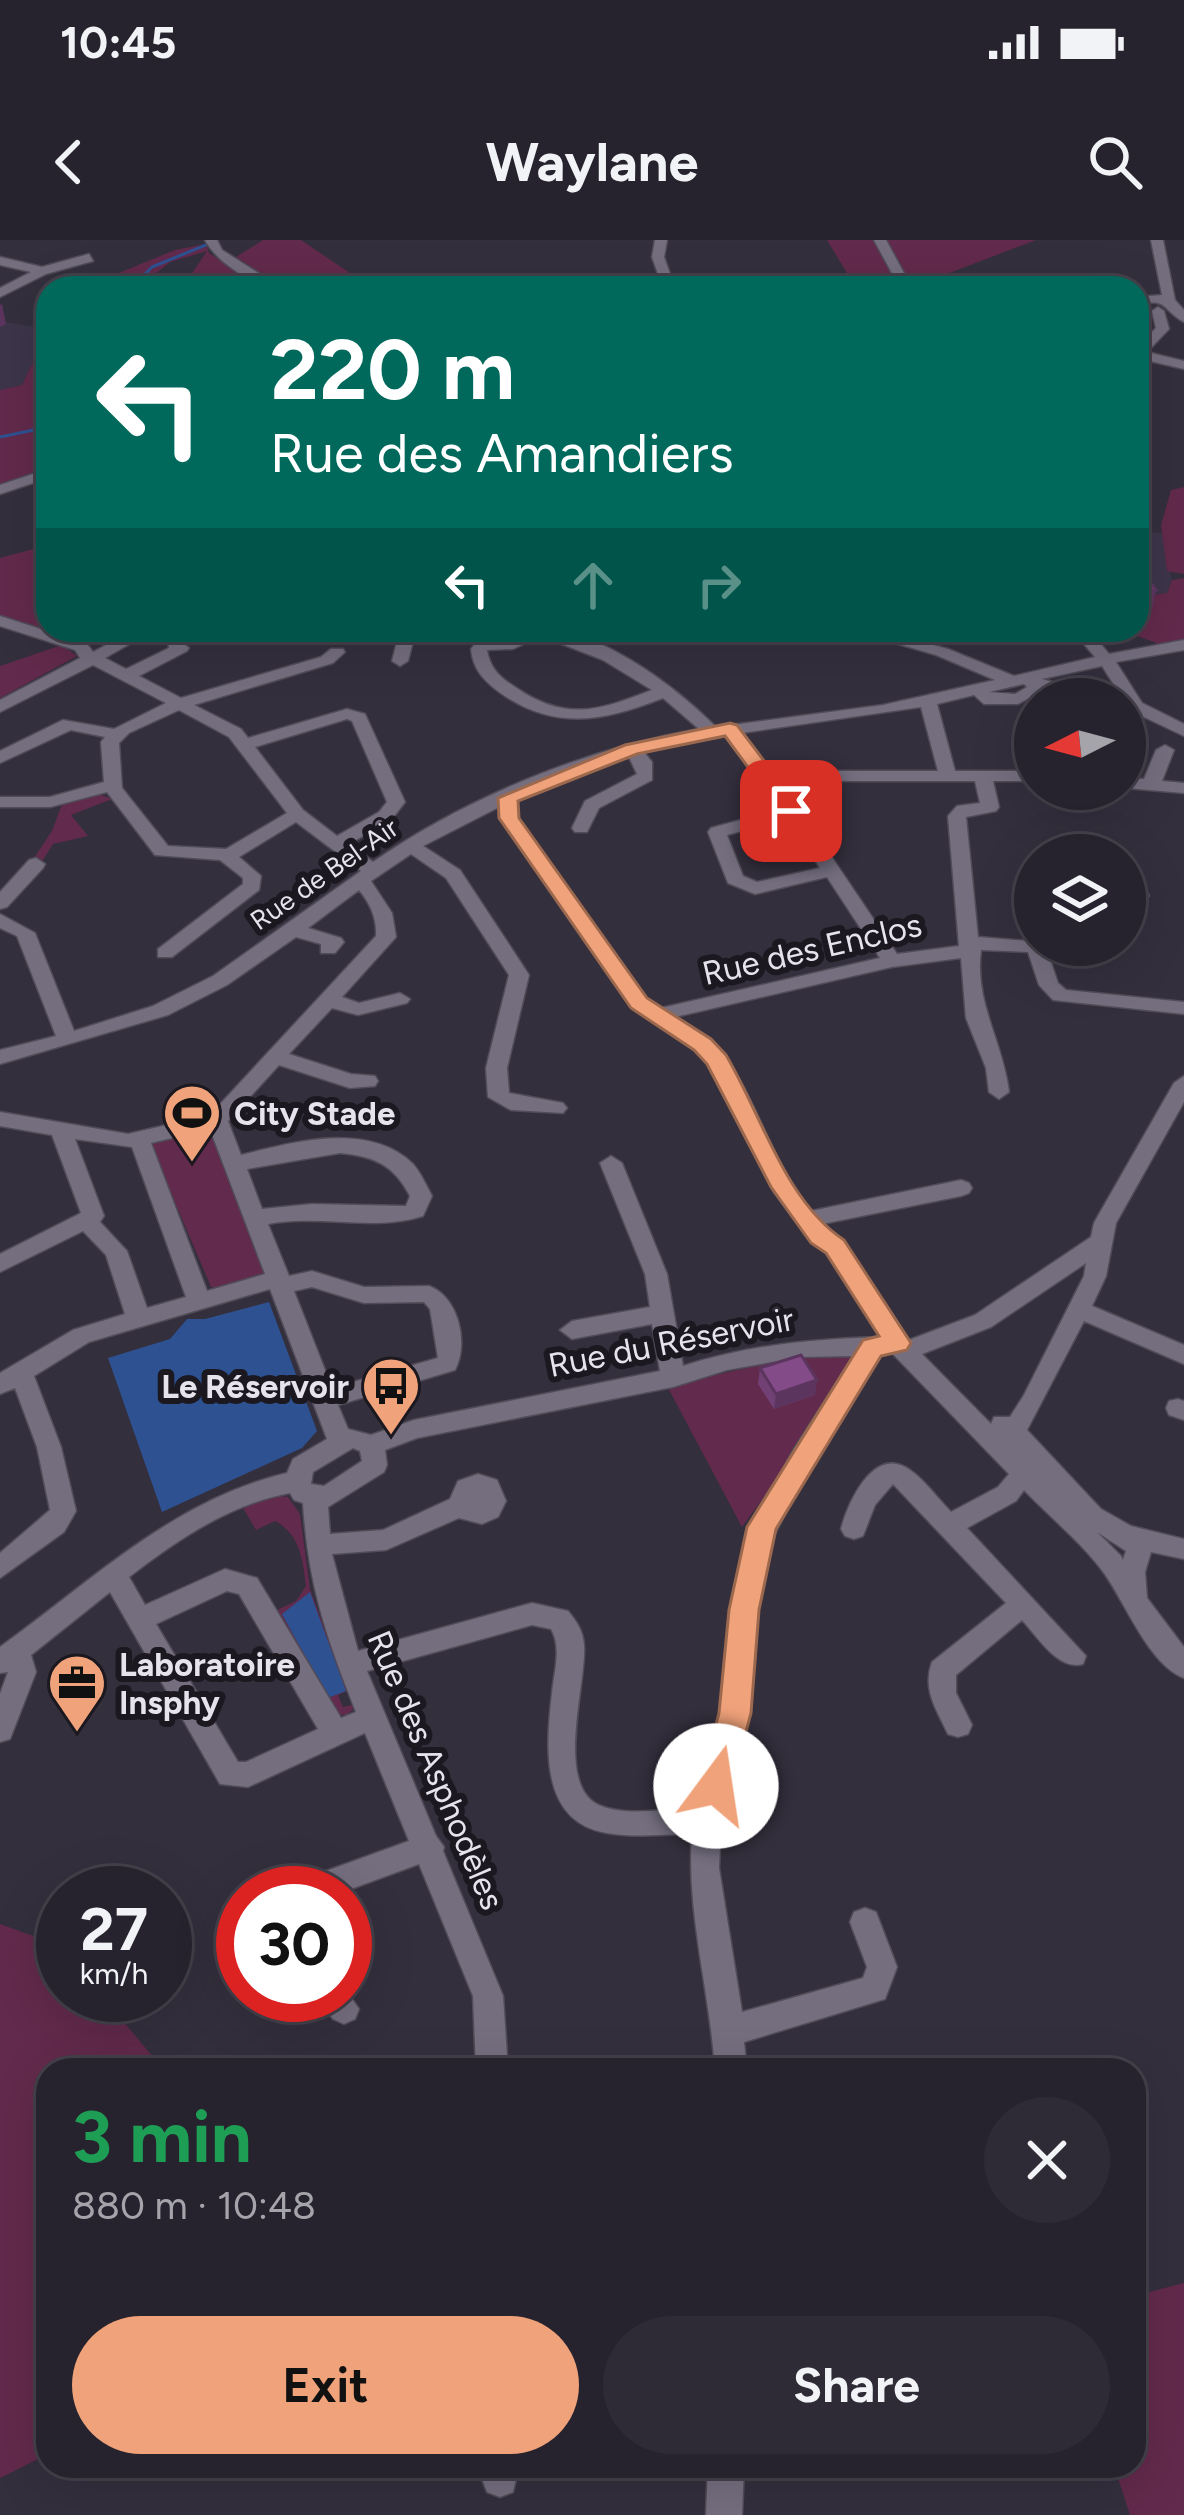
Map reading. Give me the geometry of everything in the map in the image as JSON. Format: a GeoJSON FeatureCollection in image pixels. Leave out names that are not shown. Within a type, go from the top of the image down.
{"type":"FeatureCollection","features":[{"type":"Feature","properties":{"kind":"street"},"geometry":{"type":"LineString","coordinates":[[211,240],[217,252],[256,276]]}},
{"type":"Feature","properties":{"kind":"street"},"geometry":{"type":"LineString","coordinates":[[661,240],[664,276]]}},
{"type":"Feature","properties":{"kind":"street"},"geometry":{"type":"LineString","coordinates":[[880,240],[900,276]]}},
{"type":"Feature","properties":{"kind":"street"},"geometry":{"type":"LineString","coordinates":[[1154,305],[1157,240]]}},
{"type":"Feature","properties":{"kind":"street"},"geometry":{"type":"LineString","coordinates":[[0,293],[42,272],[89,259]]}},
{"type":"Feature","properties":{"kind":"street"},"geometry":{"type":"LineString","coordinates":[[0,261],[42,272]]}},
{"type":"Feature","properties":{"kind":"street"},"geometry":{"type":"LineString","coordinates":[[1154,305],[1184,281]]}},
{"type":"Feature","properties":{"kind":"street"},"geometry":{"type":"LineString","coordinates":[[1154,305],[1184,327]]}},
{"type":"Feature","properties":{"kind":"street"},"geometry":{"type":"LineString","coordinates":[[1149,357],[1184,365]]}},
{"type":"Feature","properties":{"kind":"street"},"geometry":{"type":"LineString","coordinates":[[0,490],[36,476]]}},
{"type":"Feature","properties":{"kind":"street"},"geometry":{"type":"LineString","coordinates":[[0,620],[36,633]]}},
{"type":"Feature","properties":{"kind":"street"},"geometry":{"type":"LineString","coordinates":[[0,1119],[128,1141],[217,1120],[388,932],[363,874],[297,814],[247,744],[182,703],[60,642]]}},
{"type":"Feature","properties":{"kind":"street"},"geometry":{"type":"LineString","coordinates":[[0,707],[97,642]]}},
{"type":"Feature","properties":{"kind":"street"},"geometry":{"type":"LineString","coordinates":[[85,651],[111,642]]}},
{"type":"Feature","properties":{"kind":"street"},"geometry":{"type":"LineString","coordinates":[[400,662],[405,642]]}},
{"type":"Feature","properties":{"kind":"street"},"geometry":{"type":"LineString","coordinates":[[519,642],[484,643],[478,649],[479,662],[491,677],[547,714],[596,716],[662,692]]}},
{"type":"Feature","properties":{"kind":"street"},"geometry":{"type":"LineString","coordinates":[[570,642],[721,730],[791,811],[892,961]]}},
{"type":"Feature","properties":{"kind":"street"},"geometry":{"type":"LineString","coordinates":[[906,642],[1015,678]]}},
{"type":"Feature","properties":{"kind":"street"},"geometry":{"type":"LineString","coordinates":[[1091,642],[1116,678]]}},
{"type":"Feature","properties":{"kind":"street","name":"Rue de Bel-Air"},"geometry":{"type":"LineString","coordinates":[[1034,678],[1105,658],[1184,645]]}},
{"type":"Feature","properties":{"kind":"street"},"geometry":{"type":"LineString","coordinates":[[127,675],[181,648]]}},
{"type":"Feature","properties":{"kind":"street"},"geometry":{"type":"LineString","coordinates":[[0,758],[69,724],[114,734],[182,703],[327,660],[337,652]]}},
{"type":"Feature","properties":{"kind":"street","name":"Rue de Bel-Air"},"geometry":{"type":"LineString","coordinates":[[0,1057],[183,1000],[236,969],[363,874],[410,845],[508,798],[632,749],[1014,682]]}},
{"type":"Feature","properties":{"kind":"street"},"geometry":{"type":"LineString","coordinates":[[928,700],[948,776]]}},
{"type":"Feature","properties":{"kind":"street"},"geometry":{"type":"LineString","coordinates":[[1146,712],[1184,731]]}},
{"type":"Feature","properties":{"kind":"street"},"geometry":{"type":"LineString","coordinates":[[247,744],[346,713],[359,718],[397,802],[385,816],[334,844]]}},
{"type":"Feature","properties":{"kind":"street"},"geometry":{"type":"LineString","coordinates":[[114,734],[110,742],[113,785],[157,848],[177,854],[226,856],[297,814]]}},
{"type":"Feature","properties":{"kind":"street"},"geometry":{"type":"LineString","coordinates":[[580,829],[592,805],[644,779],[643,762],[632,749]]}},
{"type":"Feature","properties":{"kind":"street"},"geometry":{"type":"LineString","coordinates":[[1152,786],[1155,767],[1166,750]]}},
{"type":"Feature","properties":{"kind":"street"},"geometry":{"type":"LineString","coordinates":[[818,776],[1014,776]]}},
{"type":"Feature","properties":{"kind":"street","name":"Rue des Enclos"},"geometry":{"type":"LineString","coordinates":[[972,946],[961,888],[963,848],[957,816],[962,810],[990,807],[983,776]]}},
{"type":"Feature","properties":{"kind":"street"},"geometry":{"type":"LineString","coordinates":[[0,802],[50,802],[113,785]]}},
{"type":"Feature","properties":{"kind":"street"},"geometry":{"type":"LineString","coordinates":[[1146,785],[1184,788]]}},
{"type":"Feature","properties":{"kind":"street"},"geometry":{"type":"LineString","coordinates":[[508,798],[509,818],[607,952],[631,993],[703,1044],[717,1060],[772,1168],[820,1236],[835,1246],[891,1347],[932,1376],[1024,1427],[1035,1481]]}},
{"type":"Feature","properties":{"kind":"street"},"geometry":{"type":"LineString","coordinates":[[791,811],[717,832],[735,879],[760,887],[830,871]]}},
{"type":"Feature","properties":{"kind":"street"},"geometry":{"type":"LineString","coordinates":[[410,845],[453,874],[519,975],[519,993],[495,1077],[500,1097],[556,1108]]}},
{"type":"Feature","properties":{"kind":"street"},"geometry":{"type":"LineString","coordinates":[[165,953],[253,886],[251,876],[226,856]]}},
{"type":"Feature","properties":{"kind":"street"},"geometry":{"type":"LineString","coordinates":[[0,903],[36,863]]}},
{"type":"Feature","properties":{"kind":"street"},"geometry":{"type":"LineString","coordinates":[[0,920],[25,933],[67,1038]]}},
{"type":"Feature","properties":{"kind":"street"},"geometry":{"type":"LineString","coordinates":[[290,928],[334,942],[328,949]]}},
{"type":"Feature","properties":{"kind":"street","name":"Rue des Enclos"},"geometry":{"type":"LineString","coordinates":[[657,1015],[892,961],[972,946],[1014,944]]}},
{"type":"Feature","properties":{"kind":"street"},"geometry":{"type":"LineString","coordinates":[[972,946],[976,1018],[996,1068],[999,1091]]}},
{"type":"Feature","properties":{"kind":"street"},"geometry":{"type":"LineString","coordinates":[[1043,966],[1049,985],[1060,996],[1184,1008]]}},
{"type":"Feature","properties":{"kind":"street"},"geometry":{"type":"LineString","coordinates":[[329,1000],[362,1009],[400,999]]}},
{"type":"Feature","properties":{"kind":"street"},"geometry":{"type":"LineString","coordinates":[[276,1058],[350,1081],[368,1081]]}},
{"type":"Feature","properties":{"kind":"street"},"geometry":{"type":"LineString","coordinates":[[1184,1083],[1106,1223],[1095,1276],[1024,1427],[1035,1481],[1122,1550],[1135,1602],[1184,1666]]}},
{"type":"Feature","properties":{"kind":"street"},"geometry":{"type":"LineString","coordinates":[[217,1120],[340,1441]]}},
{"type":"Feature","properties":{"kind":"street"},"geometry":{"type":"LineString","coordinates":[[0,1264],[93,1216],[61,1130]]}},
{"type":"Feature","properties":{"kind":"street"},"geometry":{"type":"LineString","coordinates":[[139,1138],[200,1303]]}},
{"type":"Feature","properties":{"kind":"street"},"geometry":{"type":"LineString","coordinates":[[236,1164],[305,1148],[368,1148],[401,1165],[421,1196],[415,1211],[405,1214],[348,1216],[298,1209],[258,1218]]}},
{"type":"Feature","properties":{"kind":"street"},"geometry":{"type":"LineString","coordinates":[[611,1163],[651,1257],[673,1378]]}},
{"type":"Feature","properties":{"kind":"street"},"geometry":{"type":"LineString","coordinates":[[808,1220],[962,1188]]}},
{"type":"Feature","properties":{"kind":"street"},"geometry":{"type":"LineString","coordinates":[[85,1220],[116,1251],[139,1320]]}},
{"type":"Feature","properties":{"kind":"street","name":"Rue du Réservoir"},"geometry":{"type":"LineString","coordinates":[[372,1445],[492,1411],[673,1378],[727,1361],[800,1348],[891,1347],[982,1322],[1099,1243]]}},
{"type":"Feature","properties":{"kind":"street"},"geometry":{"type":"LineString","coordinates":[[0,1567],[56,1526],[63,1511],[45,1434],[10,1379],[81,1336],[280,1282],[312,1279],[364,1295],[430,1294],[441,1304],[452,1353],[447,1364],[327,1399]]}},
{"type":"Feature","properties":{"kind":"street"},"geometry":{"type":"LineString","coordinates":[[1078,1309],[1184,1355]]}},
{"type":"Feature","properties":{"kind":"street"},"geometry":{"type":"LineString","coordinates":[[572,1330],[663,1313]]}},
{"type":"Feature","properties":{"kind":"street"},"geometry":{"type":"LineString","coordinates":[[730,2058],[704,1868],[707,1822],[735,1713],[744,1610],[762,1527],[891,1347]]}},
{"type":"Feature","properties":{"kind":"street"},"geometry":{"type":"LineString","coordinates":[[932,1376],[934,1384],[961,1408],[1024,1427]]}},
{"type":"Feature","properties":{"kind":"street"},"geometry":{"type":"LineString","coordinates":[[0,1730],[22,1672],[8,1656],[193,1521],[257,1491],[334,1494],[370,1470],[377,1457],[372,1445],[360,1439],[340,1441],[302,1466],[306,1490]]}},
{"type":"Feature","properties":{"kind":"street"},"geometry":{"type":"LineString","coordinates":[[854,1529],[859,1506],[881,1478],[894,1472],[1073,1656]]}},
{"type":"Feature","properties":{"kind":"street"},"geometry":{"type":"LineString","coordinates":[[948,1526],[1035,1481]]}},
{"type":"Feature","properties":{"kind":"street","name":"Rue des Asphodèles"},"geometry":{"type":"LineString","coordinates":[[306,1490],[329,1604],[488,1996],[491,2058]]}},
{"type":"Feature","properties":{"kind":"street"},"geometry":{"type":"LineString","coordinates":[[317,1545],[386,1540],[463,1505]]}},
{"type":"Feature","properties":{"kind":"street"},"geometry":{"type":"LineString","coordinates":[[1122,1550],[1175,1548]]}},
{"type":"Feature","properties":{"kind":"street"},"geometry":{"type":"LineString","coordinates":[[114,1576],[230,1775],[248,1774],[375,1716]]}},
{"type":"Feature","properties":{"kind":"street"},"geometry":{"type":"LineString","coordinates":[[142,1618],[225,1580],[248,1586],[335,1733]]}},
{"type":"Feature","properties":{"kind":"street"},"geometry":{"type":"LineString","coordinates":[[958,1725],[942,1694],[942,1670],[1021,1606]]}},
{"type":"Feature","properties":{"kind":"street"},"geometry":{"type":"LineString","coordinates":[[351,1664],[532,1614],[559,1618],[568,1630],[571,1647],[562,1768],[568,1798],[579,1811],[596,1818],[707,1822]]}},
{"type":"Feature","properties":{"kind":"street"},"geometry":{"type":"LineString","coordinates":[[372,1868],[430,1847]]}},
{"type":"Feature","properties":{"kind":"street"},"geometry":{"type":"LineString","coordinates":[[729,2031],[874,1989],[882,1967],[865,1922]]}},
{"type":"Feature","properties":{"kind":"street"},"geometry":{"type":"LineString","coordinates":[[724,2515],[726,2478]]}},
{"type":"Feature","properties":{"kind":"shaded area"},"geometry":{"type":"Polygon","coordinates":[[[263,240],[301,240],[354,276],[265,276],[236,257],[263,240]]]}},
{"type":"Feature","properties":{"kind":"shaded area"},"geometry":{"type":"Polygon","coordinates":[[[827,240],[1036,240],[942,276],[849,276],[827,240]]]}},
{"type":"Feature","properties":{"kind":"shaded area"},"geometry":{"type":"Polygon","coordinates":[[[206,244],[209,253],[244,276],[190,276],[207,251],[170,262],[153,276],[111,276],[175,250],[206,244]]]}},
{"type":"Feature","properties":{"kind":"shaded area"},"geometry":{"type":"Polygon","coordinates":[[[0,321],[36,327],[36,362],[22,385],[0,390],[0,321]]]}},
{"type":"Feature","properties":{"kind":"shaded area"},"geometry":{"type":"Polygon","coordinates":[[[36,362],[36,471],[0,489],[0,390],[22,385],[36,362]]]}},
{"type":"Feature","properties":{"kind":"shaded area"},"geometry":{"type":"Polygon","coordinates":[[[1184,487],[1184,574],[1167,571],[1161,525],[1171,490],[1184,487]]]}},
{"type":"Feature","properties":{"kind":"shaded area"},"geometry":{"type":"Polygon","coordinates":[[[1149,532],[1162,533],[1172,580],[1167,593],[1149,595],[1149,532]]]}},
{"type":"Feature","properties":{"kind":"shaded area"},"geometry":{"type":"Polygon","coordinates":[[[36,548],[36,634],[0,615],[0,558],[36,548]]]}},
{"type":"Feature","properties":{"kind":"shaded area"},"geometry":{"type":"Polygon","coordinates":[[[1184,578],[1184,641],[1159,644],[1149,640],[1149,595],[1167,593],[1172,580],[1184,578]]]}},
{"type":"Feature","properties":{"kind":"shaded area"},"geometry":{"type":"Polygon","coordinates":[[[51,642],[70,642],[62,645],[77,656],[0,698],[0,666],[59,646],[51,642]]]}},
{"type":"Feature","properties":{"kind":"shaded area"},"geometry":{"type":"Polygon","coordinates":[[[98,794],[112,799],[71,815],[88,836],[53,844],[41,863],[32,861],[52,831],[62,804],[98,794]]]}},
{"type":"Feature","properties":{"kind":"shaded area"},"geometry":{"type":"Polygon","coordinates":[[[213,1128],[267,1273],[219,1289],[211,1287],[151,1146],[156,1139],[213,1128]]]}},
{"type":"Feature","properties":{"kind":"shaded area"},"geometry":{"type":"Polygon","coordinates":[[[850,1354],[851,1363],[801,1446],[742,1527],[667,1386],[804,1355],[850,1354]]]}},
{"type":"Feature","properties":{"kind":"shaded area"},"geometry":{"type":"Polygon","coordinates":[[[266,1495],[288,1497],[300,1514],[310,1589],[347,1691],[338,1695],[343,1707],[354,1709],[346,1715],[333,1714],[273,1612],[296,1601],[306,1586],[290,1533],[275,1521],[256,1530],[242,1506],[266,1495]]]}},
{"type":"Feature","properties":{"kind":"shaded area"},"geometry":{"type":"Polygon","coordinates":[[[0,1924],[36,1937],[36,2022],[124,2022],[154,2058],[36,2058],[36,2460],[0,2478],[0,1924]]]}},
{"type":"Feature","properties":{"kind":"shaded area"},"geometry":{"type":"Polygon","coordinates":[[[1184,2283],[1184,2515],[1130,2515],[1118,2478],[1146,2478],[1146,2293],[1184,2283]]]}},
{"type":"Feature","properties":{"kind":"water"},"geometry":{"type":"Polygon","coordinates":[[[269,1302],[317,1431],[302,1448],[162,1512],[108,1358],[170,1339],[187,1319],[205,1319],[269,1302]]]}},
{"type":"Feature","properties":{"kind":"water"},"geometry":{"type":"Polygon","coordinates":[[[310,1592],[346,1691],[328,1698],[282,1614],[310,1592]]]}},
{"type":"Feature","properties":{"kind":"building"},"geometry":{"type":"Polygon","coordinates":[[[801,1355],[817,1380],[776,1394],[760,1368],[801,1355]]]}},
{"type":"Feature","properties":{"kind":"waterway"},"geometry":{"type":"LineString","coordinates":[[143,276],[152,267],[218,240]]}},
{"type":"Feature","properties":{"kind":"waterway"},"geometry":{"type":"LineString","coordinates":[[0,437],[36,430]]}},
{"type":"Feature","properties":{"kind":"place","name":"City Stade"},"geometry":{"type":"Point","coordinates":[192,1164]}},
{"type":"Feature","properties":{"kind":"place","name":"Le Réservoir"},"geometry":{"type":"Point","coordinates":[391,1437]}},
{"type":"Feature","properties":{"kind":"place","name":"Laboratoire Insphy"},"geometry":{"type":"Point","coordinates":[77,1734]}},
{"type":"Feature","properties":{"kind":"route"},"geometry":{"type":"LineString","coordinates":[[716,1786],[735,1713],[744,1610],[762,1527],[872,1347],[897,1343],[835,1246],[820,1236],[780,1181],[717,1060],[703,1044],[639,1003],[509,818],[508,798],[632,749],[730,729],[791,811]]}}]}
